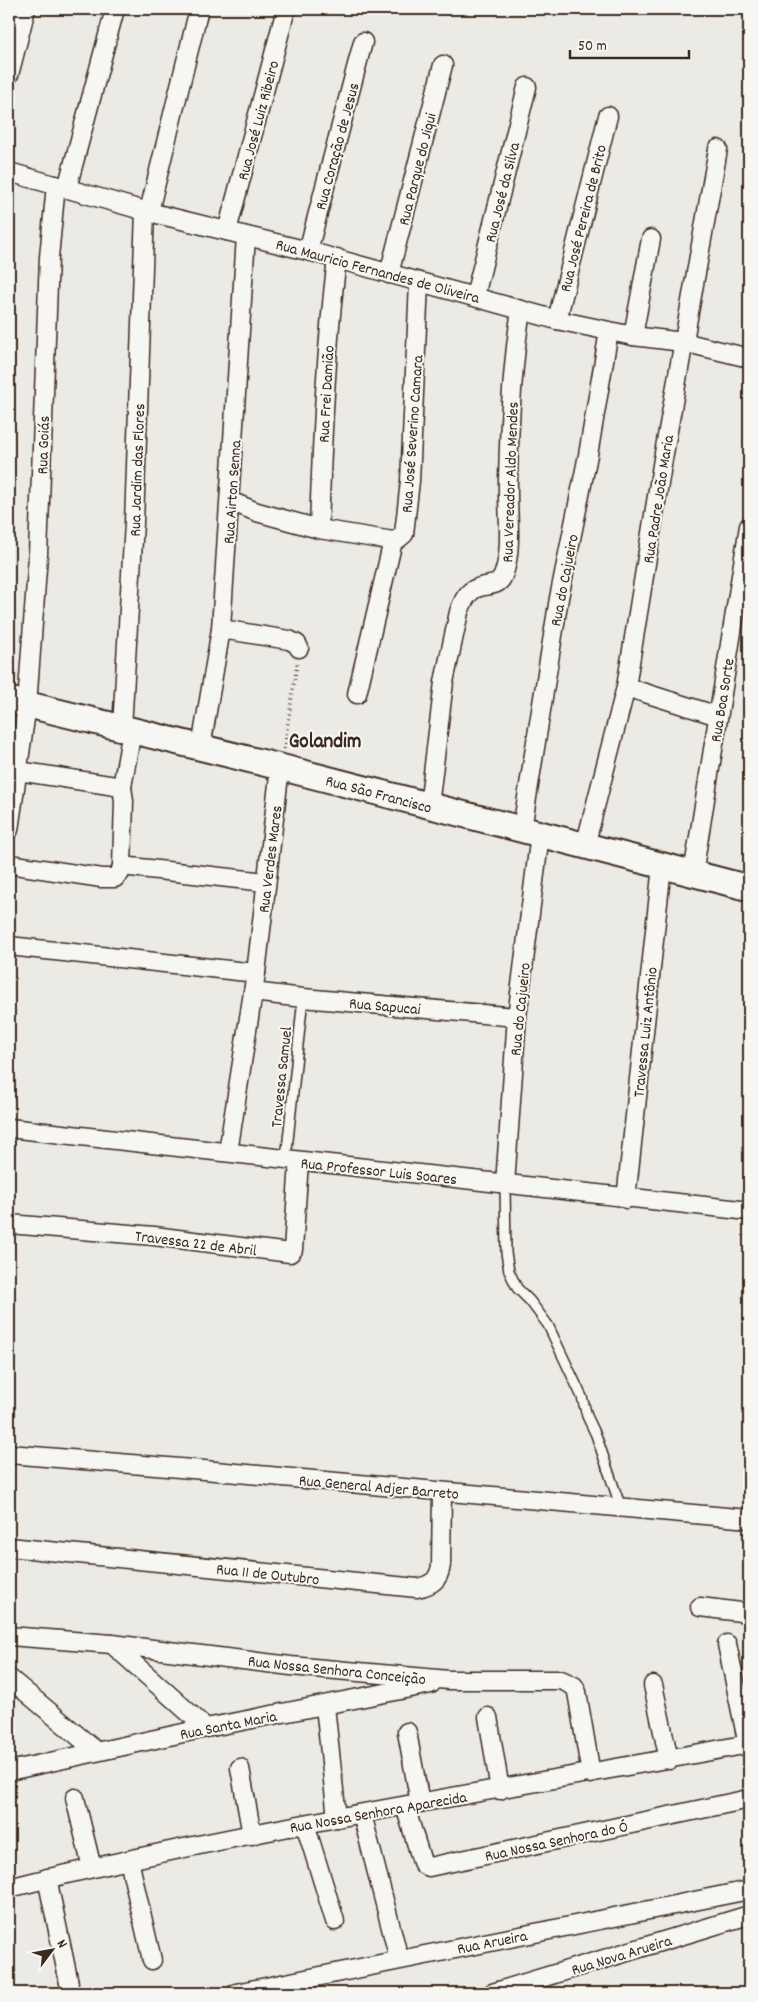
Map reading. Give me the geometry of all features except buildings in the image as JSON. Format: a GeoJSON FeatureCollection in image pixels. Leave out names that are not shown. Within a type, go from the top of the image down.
{"type":"FeatureCollection","features":[{"type":"Feature","properties":{"kind":"street"},"geometry":{"type":"LineString","coordinates":[[9,75],[26,9]]}},
{"type":"Feature","properties":{"kind":"street","name":"Rua Goiás"},"geometry":{"type":"LineString","coordinates":[[9,830],[18,771],[18,703],[38,555],[49,267],[61,187],[115,9]]}},
{"type":"Feature","properties":{"kind":"street","name":"Rua Jardim das Flores"},"geometry":{"type":"LineString","coordinates":[[122,866],[124,800],[122,787],[127,730],[147,211],[199,9]]}},
{"type":"Feature","properties":{"kind":"street","name":"Rua José Luiz Ribeiro"},"geometry":{"type":"LineString","coordinates":[[227,230],[286,9]]}},
{"type":"Feature","properties":{"kind":"street","name":"Rua Coração de Jesus"},"geometry":{"type":"LineString","coordinates":[[308,250],[363,42]]}},
{"type":"Feature","properties":{"kind":"street","name":"Rua Parque do Jiqui"},"geometry":{"type":"LineString","coordinates":[[389,274],[443,65]]}},
{"type":"Feature","properties":{"kind":"street","name":"Rua José da Silva"},"geometry":{"type":"LineString","coordinates":[[474,296],[527,87]]}},
{"type":"Feature","properties":{"kind":"street","name":"Rua José Pereira de Brito"},"geometry":{"type":"LineString","coordinates":[[557,320],[608,116]]}},
{"type":"Feature","properties":{"kind":"street","name":"Rua Padre João Maria"},"geometry":{"type":"LineString","coordinates":[[585,846],[626,687],[683,342],[718,149]]}},
{"type":"Feature","properties":{"kind":"street","name":"Rua Mauricio Fernandes de Oliveira"},"geometry":{"type":"LineString","coordinates":[[9,172],[147,211],[308,250],[419,283],[474,296],[557,320],[633,336],[683,342],[749,358]]}},
{"type":"Feature","properties":{"kind":"street","name":"Rua Airton Senna"},"geometry":{"type":"LineString","coordinates":[[201,747],[221,629],[246,236]]}},
{"type":"Feature","properties":{"kind":"street"},"geometry":{"type":"LineString","coordinates":[[633,336],[650,239]]}},
{"type":"Feature","properties":{"kind":"street","name":"Rua Frei Damião"},"geometry":{"type":"LineString","coordinates":[[318,529],[330,308],[337,258]]}},
{"type":"Feature","properties":{"kind":"street","name":"Rua José Severino Camara"},"geometry":{"type":"LineString","coordinates":[[357,694],[393,541],[404,534],[410,481],[419,283]]}},
{"type":"Feature","properties":{"kind":"street","name":"Rua Vereador Aldo Mendes"},"geometry":{"type":"LineString","coordinates":[[429,806],[443,692],[452,639],[459,612],[463,601],[470,591],[478,587],[496,584],[503,577],[506,568],[508,551],[508,482],[516,345],[521,310]]}},
{"type":"Feature","properties":{"kind":"street","name":"Rua do Cajueiro"},"geometry":{"type":"LineString","coordinates":[[505,1184],[531,832],[559,598],[588,455],[609,331]]}},
{"type":"Feature","properties":{"kind":"street"},"geometry":{"type":"LineString","coordinates":[[230,501],[257,512],[318,529],[393,541]]}},
{"type":"Feature","properties":{"kind":"street","name":"Rua Boa Sorte"},"geometry":{"type":"LineString","coordinates":[[693,874],[749,526]]}},
{"type":"Feature","properties":{"kind":"street"},"geometry":{"type":"LineString","coordinates":[[221,629],[289,640],[297,644],[299,648]]}},
{"type":"Feature","properties":{"kind":"street"},"geometry":{"type":"LineString","coordinates":[[626,687],[718,716]]}},
{"type":"Feature","properties":{"kind":"street","name":"Rua São Francisco"},"geometry":{"type":"LineString","coordinates":[[18,703],[201,747],[749,888]]}},
{"type":"Feature","properties":{"kind":"street","name":"Rua Verdes Mares"},"geometry":{"type":"LineString","coordinates":[[228,1152],[256,973],[265,882],[280,767]]}},
{"type":"Feature","properties":{"kind":"street"},"geometry":{"type":"LineString","coordinates":[[18,771],[122,787]]}},
{"type":"Feature","properties":{"kind":"street"},"geometry":{"type":"LineString","coordinates":[[9,864],[102,878],[115,878],[120,873],[122,866],[265,882]]}},
{"type":"Feature","properties":{"kind":"street","name":"Travessa Luiz Antônio"},"geometry":{"type":"LineString","coordinates":[[626,1198],[662,866]]}},
{"type":"Feature","properties":{"kind":"street"},"geometry":{"type":"LineString","coordinates":[[9,946],[256,973]]}},
{"type":"Feature","properties":{"kind":"street","name":"Rua Sapucai"},"geometry":{"type":"LineString","coordinates":[[253,992],[517,1017]]}},
{"type":"Feature","properties":{"kind":"street","name":"Rua Professor Luis Soares"},"geometry":{"type":"LineString","coordinates":[[9,1128],[749,1211]]}},
{"type":"Feature","properties":{"kind":"street","name":"Travessa 22 de Abril"},"geometry":{"type":"LineString","coordinates":[[9,1224],[154,1236],[290,1253],[293,1250],[293,1160]]}},
{"type":"Feature","properties":{"kind":"street","name":"Rua General Adjer Barreto"},"geometry":{"type":"LineString","coordinates":[[9,1454],[749,1519]]}},
{"type":"Feature","properties":{"kind":"street","name":"Rua 11 de Outubro"},"geometry":{"type":"LineString","coordinates":[[9,1547],[418,1588],[435,1582],[440,1574],[442,1492]]}},
{"type":"Feature","properties":{"kind":"street"},"geometry":{"type":"LineString","coordinates":[[700,1608],[749,1613]]}},
{"type":"Feature","properties":{"kind":"street","name":"Rua Nossa Senhora Conceição"},"geometry":{"type":"LineString","coordinates":[[9,1636],[112,1644],[282,1664],[449,1680],[560,1680],[574,1686],[577,1692],[591,1774]]}},
{"type":"Feature","properties":{"kind":"street"},"geometry":{"type":"LineString","coordinates":[[112,1644],[206,1728]]}},
{"type":"Feature","properties":{"kind":"street"},"geometry":{"type":"LineString","coordinates":[[727,1644],[749,1745]]}},
{"type":"Feature","properties":{"kind":"street"},"geometry":{"type":"LineString","coordinates":[[9,1678],[96,1751]]}},
{"type":"Feature","properties":{"kind":"street","name":"Rua Santa Maria"},"geometry":{"type":"LineString","coordinates":[[9,1770],[206,1728],[449,1680]]}},
{"type":"Feature","properties":{"kind":"street"},"geometry":{"type":"LineString","coordinates":[[653,1685],[669,1760]]}},
{"type":"Feature","properties":{"kind":"street"},"geometry":{"type":"LineString","coordinates":[[325,1706],[338,1818]]}},
{"type":"Feature","properties":{"kind":"street"},"geometry":{"type":"LineString","coordinates":[[488,1717],[500,1790]]}},
{"type":"Feature","properties":{"kind":"street","name":"Rua Nossa Senhora do Ó"},"geometry":{"type":"LineString","coordinates":[[407,1732],[413,1804],[422,1862],[429,1867],[749,1799]]}},
{"type":"Feature","properties":{"kind":"street","name":"Rua Nossa Senhora Aparecida"},"geometry":{"type":"LineString","coordinates":[[9,1884],[47,1878],[305,1824],[749,1745]]}},
{"type":"Feature","properties":{"kind":"street"},"geometry":{"type":"LineString","coordinates":[[240,1768],[252,1835]]}},
{"type":"Feature","properties":{"kind":"street"},"geometry":{"type":"LineString","coordinates":[[75,1798],[92,1868]]}},
{"type":"Feature","properties":{"kind":"street"},"geometry":{"type":"LineString","coordinates":[[362,1814],[399,1959]]}},
{"type":"Feature","properties":{"kind":"street"},"geometry":{"type":"LineString","coordinates":[[305,1824],[335,1921]]}},
{"type":"Feature","properties":{"kind":"street"},"geometry":{"type":"LineString","coordinates":[[129,1860],[152,1960]]}},
{"type":"Feature","properties":{"kind":"street"},"geometry":{"type":"LineString","coordinates":[[47,1878],[69,1983]]}},
{"type":"Feature","properties":{"kind":"street"},"geometry":{"type":"LineString","coordinates":[[743,1891],[746,1916]]}},
{"type":"Feature","properties":{"kind":"street","name":"Rua Arueira"},"geometry":{"type":"LineString","coordinates":[[236,1993],[743,1891]]}},
{"type":"Feature","properties":{"kind":"street","name":"Rua Nova Arueira"},"geometry":{"type":"LineString","coordinates":[[492,1993],[746,1916]]}},
{"type":"Feature","properties":{"kind":"lane","name":"Travessa Samuel"},"geometry":{"type":"LineString","coordinates":[[293,1160],[303,998]]}},
{"type":"Feature","properties":{"kind":"lane"},"geometry":{"type":"LineString","coordinates":[[505,1184],[506,1253],[509,1271],[517,1288],[530,1301],[548,1325],[582,1397],[586,1416],[596,1435],[621,1508]]}},
{"type":"Feature","properties":{"kind":"path"},"geometry":{"type":"LineString","coordinates":[[280,767],[299,648]]}},
{"type":"Feature","properties":{"kind":"district","name":"Golandim"},"geometry":{"type":"Point","coordinates":[325,740]}}]}
